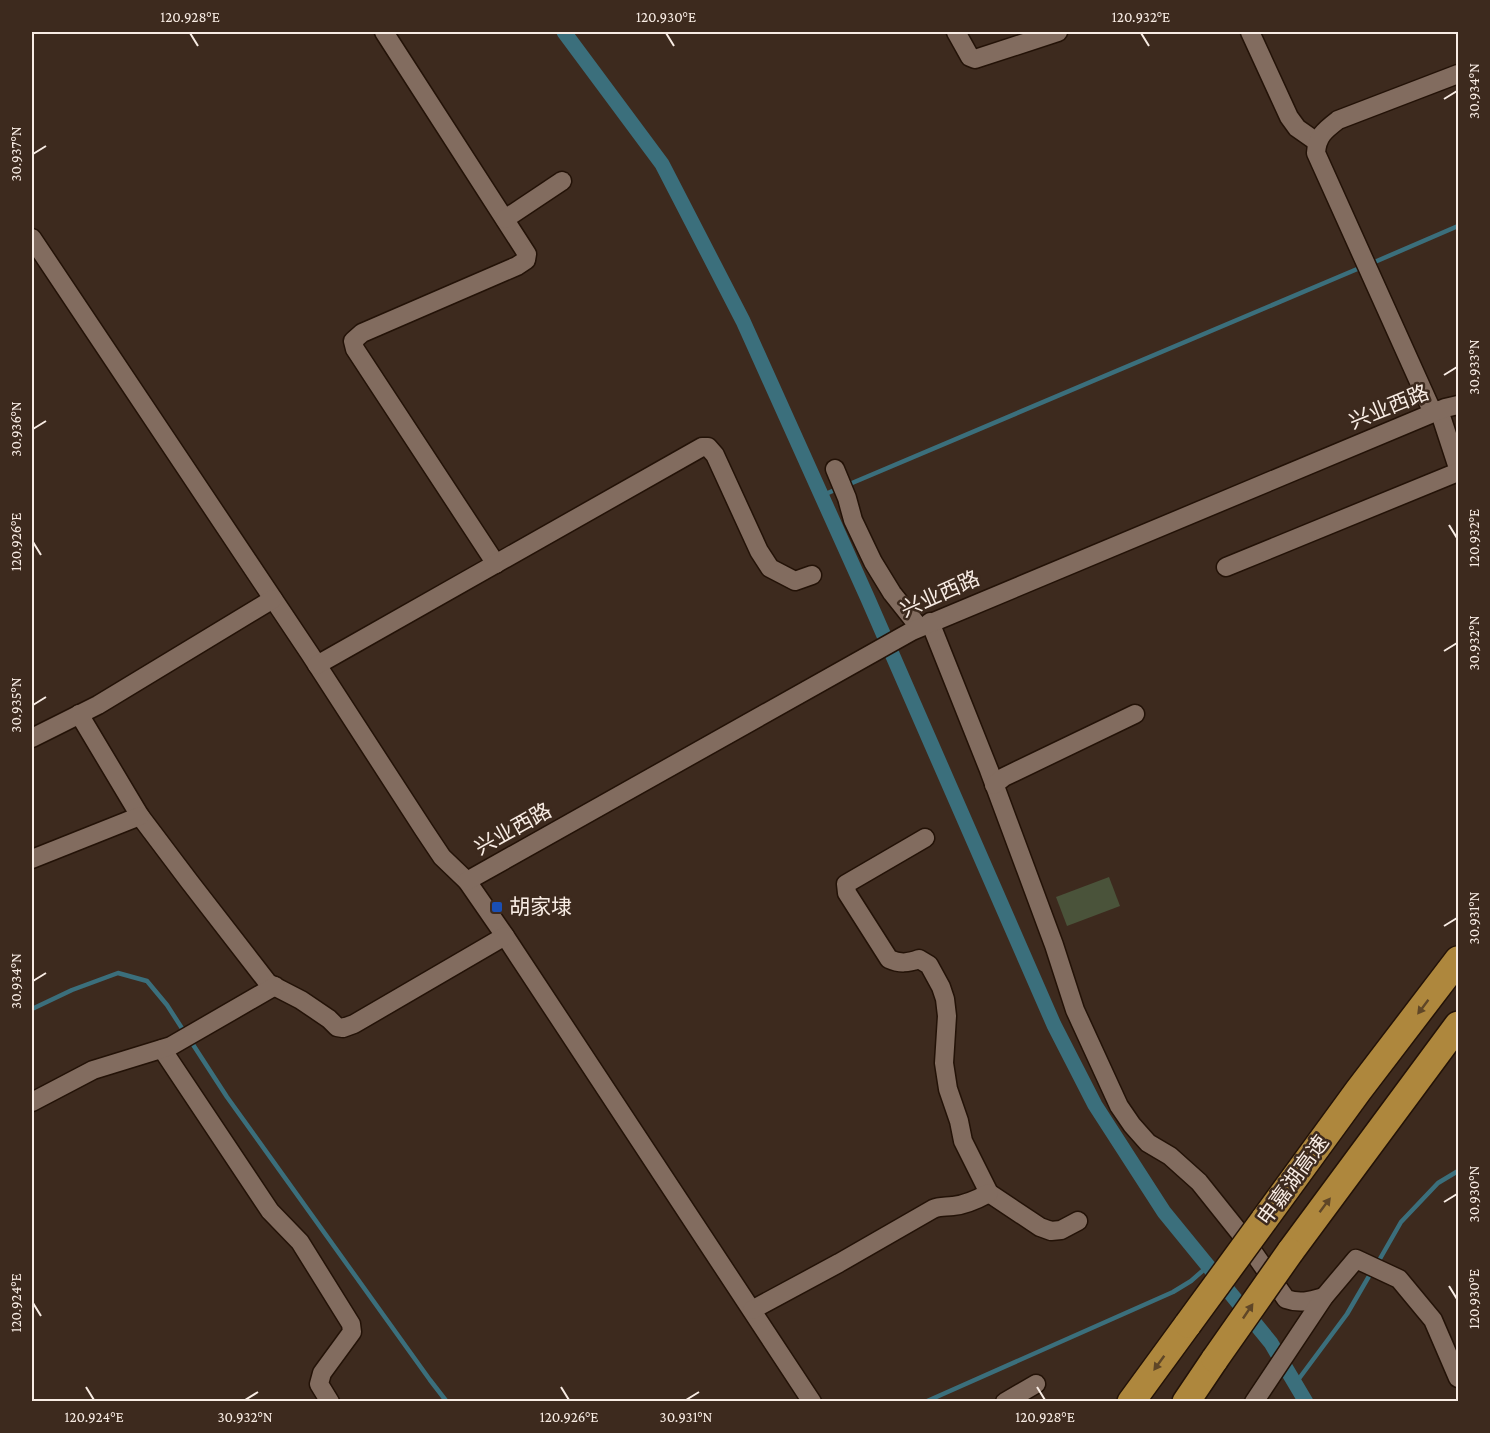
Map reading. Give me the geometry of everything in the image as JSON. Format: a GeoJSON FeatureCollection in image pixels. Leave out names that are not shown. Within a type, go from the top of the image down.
{"type":"FeatureCollection","features":[{"type":"Feature","properties":{"kind":"highway","name":"申嘉湖高速"},"geometry":{"type":"LineString","coordinates":[[1131,1401],[1358,1091],[1458,960]]}},
{"type":"Feature","properties":{"kind":"highway","name":"申嘉湖高速"},"geometry":{"type":"LineString","coordinates":[[1186,1401],[1290,1252],[1458,1026]]}},
{"type":"Feature","properties":{"kind":"street"},"geometry":{"type":"LineString","coordinates":[[384,32],[527,254],[526,260],[517,266],[362,333],[353,341],[355,349],[496,564]]}},
{"type":"Feature","properties":{"kind":"street"},"geometry":{"type":"LineString","coordinates":[[956,32],[970,57],[975,59],[1058,32]]}},
{"type":"Feature","properties":{"kind":"street"},"geometry":{"type":"LineString","coordinates":[[1250,32],[1289,117],[1297,128],[1317,142]]}},
{"type":"Feature","properties":{"kind":"street"},"geometry":{"type":"LineString","coordinates":[[1226,567],[1458,470],[1436,412],[1381,299],[1316,153],[1317,142],[1323,131],[1338,120],[1458,74]]}},
{"type":"Feature","properties":{"kind":"street"},"geometry":{"type":"LineString","coordinates":[[505,219],[562,181]]}},
{"type":"Feature","properties":{"kind":"street"},"geometry":{"type":"LineString","coordinates":[[32,238],[317,665],[430,839],[451,867],[467,881],[505,936],[812,1401]]}},
{"type":"Feature","properties":{"kind":"street","name":"兴业西路"},"geometry":{"type":"LineString","coordinates":[[467,881],[872,652],[921,627],[1436,412],[1458,405]]}},
{"type":"Feature","properties":{"kind":"street"},"geometry":{"type":"LineString","coordinates":[[317,665],[702,447],[708,447],[715,455],[759,551],[770,568],[795,581],[812,575]]}},
{"type":"Feature","properties":{"kind":"street"},"geometry":{"type":"LineString","coordinates":[[835,469],[853,520],[873,562],[892,593],[921,627],[994,785],[1054,945],[1075,1010],[1119,1106],[1148,1143],[1170,1156],[1199,1182],[1239,1232],[1286,1299],[1306,1302],[1324,1297]]}},
{"type":"Feature","properties":{"kind":"street"},"geometry":{"type":"LineString","coordinates":[[32,738],[79,714],[273,599]]}},
{"type":"Feature","properties":{"kind":"street"},"geometry":{"type":"LineString","coordinates":[[79,714],[140,816],[268,983],[301,1000],[337,1027],[344,1028],[505,936]]}},
{"type":"Feature","properties":{"kind":"street"},"geometry":{"type":"LineString","coordinates":[[994,785],[1004,777],[1135,714]]}},
{"type":"Feature","properties":{"kind":"street"},"geometry":{"type":"LineString","coordinates":[[32,859],[140,816]]}},
{"type":"Feature","properties":{"kind":"street"},"geometry":{"type":"LineString","coordinates":[[925,838],[846,884],[848,893],[889,959],[897,962],[919,959],[928,965],[941,987],[947,1016],[944,1063],[948,1089],[963,1141],[989,1193],[1041,1227],[1051,1231],[1061,1230],[1078,1221]]}},
{"type":"Feature","properties":{"kind":"street"},"geometry":{"type":"LineString","coordinates":[[32,1102],[93,1070],[166,1047],[275,987]]}},
{"type":"Feature","properties":{"kind":"street"},"geometry":{"type":"LineString","coordinates":[[166,1047],[270,1211],[300,1242],[351,1324],[352,1332],[322,1373],[319,1384],[330,1401]]}},
{"type":"Feature","properties":{"kind":"street"},"geometry":{"type":"LineString","coordinates":[[752,1310],[933,1209],[977,1200],[989,1193]]}},
{"type":"Feature","properties":{"kind":"street"},"geometry":{"type":"LineString","coordinates":[[1258,1395],[1324,1297],[1356,1259],[1399,1279],[1433,1320],[1458,1378]]}},
{"type":"Feature","properties":{"kind":"street"},"geometry":{"type":"LineString","coordinates":[[1005,1401],[1036,1384]]}},
{"type":"Feature","properties":{"kind":"green space"},"geometry":{"type":"Polygon","coordinates":[[[1109,877],[1120,906],[1067,926],[1056,897],[1109,877]]]}},
{"type":"Feature","properties":{"kind":"waterway"},"geometry":{"type":"LineString","coordinates":[[564,32],[662,164],[743,321],[868,599],[1054,1025],[1095,1105],[1164,1212],[1271,1343],[1306,1402]]}},
{"type":"Feature","properties":{"kind":"waterway"},"geometry":{"type":"LineString","coordinates":[[1370,264],[1458,226]]}},
{"type":"Feature","properties":{"kind":"waterway"},"geometry":{"type":"LineString","coordinates":[[845,486],[1362,267]]}},
{"type":"Feature","properties":{"kind":"waterway"},"geometry":{"type":"LineString","coordinates":[[821,496],[837,489]]}},
{"type":"Feature","properties":{"kind":"waterway"},"geometry":{"type":"LineString","coordinates":[[32,1009],[72,990],[118,973],[147,981],[167,1005],[185,1033]]}},
{"type":"Feature","properties":{"kind":"waterway"},"geometry":{"type":"LineString","coordinates":[[190,1040],[227,1097],[447,1402]]}},
{"type":"Feature","properties":{"kind":"waterway"},"geometry":{"type":"LineString","coordinates":[[1377,1264],[1401,1222],[1438,1183],[1458,1171]]}},
{"type":"Feature","properties":{"kind":"waterway"},"geometry":{"type":"LineString","coordinates":[[925,1402],[1173,1292],[1191,1281],[1208,1266]]}},
{"type":"Feature","properties":{"kind":"waterway"},"geometry":{"type":"LineString","coordinates":[[1295,1384],[1347,1314],[1372,1271]]}},
{"type":"Feature","properties":{"kind":"place","name":"胡家埭"},"geometry":{"type":"Point","coordinates":[497,907]}}]}
